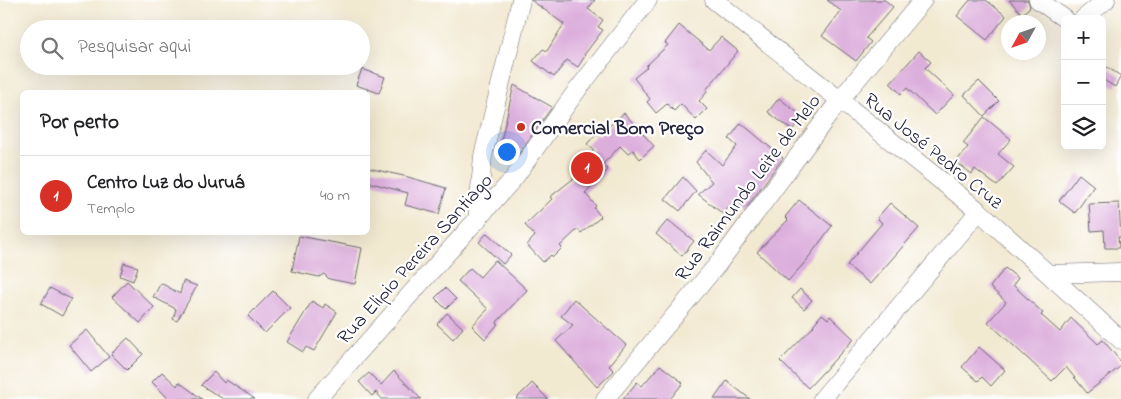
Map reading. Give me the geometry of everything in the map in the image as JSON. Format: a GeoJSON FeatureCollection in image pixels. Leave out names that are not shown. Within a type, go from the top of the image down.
{"type":"FeatureCollection","features":[{"type":"Feature","properties":{"kind":"street"},"geometry":{"type":"LineString","coordinates":[[478,221],[484,156],[521,0]]}},
{"type":"Feature","properties":{"kind":"street","name":"Rua Elipio Pereira Santiago"},"geometry":{"type":"LineString","coordinates":[[317,399],[405,299],[478,221],[514,178],[575,93],[648,0]]}},
{"type":"Feature","properties":{"kind":"street","name":"Rua José Pedro Cruz"},"geometry":{"type":"LineString","coordinates":[[714,0],[978,210],[1121,340]]}},
{"type":"Feature","properties":{"kind":"street","name":"Rua Raimundo Leite de Melo"},"geometry":{"type":"LineString","coordinates":[[605,399],[717,265],[839,101],[923,0]]}},
{"type":"Feature","properties":{"kind":"street"},"geometry":{"type":"LineString","coordinates":[[1038,0],[1061,16]]}},
{"type":"Feature","properties":{"kind":"street"},"geometry":{"type":"LineString","coordinates":[[1087,15],[1106,0]]}},
{"type":"Feature","properties":{"kind":"street"},"geometry":{"type":"LineString","coordinates":[[822,399],[978,210]]}},
{"type":"Feature","properties":{"kind":"street"},"geometry":{"type":"LineString","coordinates":[[1049,274],[1121,272]]}},
{"type":"Feature","properties":{"kind":"building"},"geometry":{"type":"Polygon","coordinates":[[[531,0],[595,0],[588,9],[603,20],[598,27],[603,30],[584,55],[578,67],[567,60],[554,77],[533,61],[543,49],[547,51],[564,24],[531,0]]]}},
{"type":"Feature","properties":{"kind":"building"},"geometry":{"type":"Polygon","coordinates":[[[827,0],[885,0],[893,7],[866,38],[871,42],[856,61],[822,36],[841,11],[827,0]]]}},
{"type":"Feature","properties":{"kind":"building"},"geometry":{"type":"Polygon","coordinates":[[[970,0],[986,0],[1005,15],[1001,15],[1001,22],[987,40],[957,16],[970,0]]]}},
{"type":"Feature","properties":{"kind":"building"},"geometry":{"type":"Polygon","coordinates":[[[1009,0],[1028,0],[1030,7],[1022,14],[1009,0]]]}},
{"type":"Feature","properties":{"kind":"building"},"geometry":{"type":"Polygon","coordinates":[[[679,25],[709,50],[721,37],[738,51],[699,101],[707,109],[696,120],[681,104],[674,111],[667,104],[656,113],[647,102],[650,99],[634,78],[668,45],[665,43],[679,25]]]}},
{"type":"Feature","properties":{"kind":"building"},"geometry":{"type":"Polygon","coordinates":[[[919,51],[931,62],[925,68],[954,95],[935,115],[907,88],[901,94],[890,83],[919,51]]]}},
{"type":"Feature","properties":{"kind":"building"},"geometry":{"type":"Polygon","coordinates":[[[1106,67],[1121,76],[1115,87],[1106,81],[1106,67]]]}},
{"type":"Feature","properties":{"kind":"building"},"geometry":{"type":"Polygon","coordinates":[[[370,72],[385,77],[379,93],[356,85],[360,75],[370,75],[370,72]]]}},
{"type":"Feature","properties":{"kind":"building"},"geometry":{"type":"Polygon","coordinates":[[[979,81],[999,101],[984,116],[964,95],[979,81]]]}},
{"type":"Feature","properties":{"kind":"building"},"geometry":{"type":"Polygon","coordinates":[[[514,85],[552,107],[515,159],[499,149],[514,85]]]}},
{"type":"Feature","properties":{"kind":"building"},"geometry":{"type":"Polygon","coordinates":[[[779,98],[803,117],[792,130],[768,112],[779,98]]]}},
{"type":"Feature","properties":{"kind":"building"},"geometry":{"type":"Polygon","coordinates":[[[624,113],[654,146],[640,159],[633,150],[628,154],[620,146],[603,164],[608,170],[585,193],[596,206],[594,208],[601,217],[581,233],[578,229],[560,246],[562,248],[553,257],[551,255],[543,262],[527,245],[535,236],[525,225],[552,199],[550,197],[582,172],[577,168],[594,150],[587,144],[597,133],[599,135],[624,113]]]}},
{"type":"Feature","properties":{"kind":"building"},"geometry":{"type":"Polygon","coordinates":[[[984,117],[1011,139],[998,154],[1014,167],[997,186],[975,169],[972,174],[956,162],[968,147],[963,143],[984,117]]]}},
{"type":"Feature","properties":{"kind":"building"},"geometry":{"type":"Polygon","coordinates":[[[741,123],[783,158],[746,208],[735,199],[723,214],[698,194],[712,182],[696,162],[706,150],[722,165],[737,146],[729,139],[741,123]]]}},
{"type":"Feature","properties":{"kind":"building"},"geometry":{"type":"Polygon","coordinates":[[[370,168],[446,188],[439,214],[405,205],[408,193],[370,183],[370,168]]]}},
{"type":"Feature","properties":{"kind":"building"},"geometry":{"type":"Polygon","coordinates":[[[1079,174],[1094,186],[1075,213],[1059,201],[1079,174]]]}},
{"type":"Feature","properties":{"kind":"building"},"geometry":{"type":"Polygon","coordinates":[[[683,177],[696,191],[680,211],[665,199],[683,177]]]}},
{"type":"Feature","properties":{"kind":"building"},"geometry":{"type":"Polygon","coordinates":[[[799,200],[832,226],[808,259],[788,281],[757,252],[788,220],[785,217],[799,200]]]}},
{"type":"Feature","properties":{"kind":"building"},"geometry":{"type":"Polygon","coordinates":[[[890,203],[919,228],[870,284],[847,265],[882,223],[877,218],[890,203]]]}},
{"type":"Feature","properties":{"kind":"building"},"geometry":{"type":"Polygon","coordinates":[[[1119,203],[1121,237],[1118,237],[1119,248],[1105,248],[1104,230],[1091,231],[1089,204],[1119,203]]]}},
{"type":"Feature","properties":{"kind":"building"},"geometry":{"type":"Polygon","coordinates":[[[668,220],[694,241],[682,256],[656,234],[668,220]]]}},
{"type":"Feature","properties":{"kind":"building"},"geometry":{"type":"Polygon","coordinates":[[[487,233],[511,255],[503,264],[479,242],[487,233]]]}},
{"type":"Feature","properties":{"kind":"building"},"geometry":{"type":"Polygon","coordinates":[[[299,236],[362,248],[355,284],[329,279],[324,274],[319,277],[292,271],[299,236]]]}},
{"type":"Feature","properties":{"kind":"building"},"geometry":{"type":"Polygon","coordinates":[[[495,260],[527,290],[497,322],[498,324],[485,339],[472,326],[488,309],[458,281],[470,268],[480,277],[495,260]]]}},
{"type":"Feature","properties":{"kind":"building"},"geometry":{"type":"Polygon","coordinates":[[[124,263],[138,267],[133,281],[120,276],[124,263]]]}},
{"type":"Feature","properties":{"kind":"building"},"geometry":{"type":"Polygon","coordinates":[[[1005,268],[1018,278],[1013,285],[1060,332],[1071,318],[1098,344],[1103,340],[1121,362],[1121,366],[1087,393],[1066,367],[1052,381],[988,322],[1006,302],[990,287],[1005,268]]]}},
{"type":"Feature","properties":{"kind":"building"},"geometry":{"type":"Polygon","coordinates":[[[127,281],[154,307],[140,323],[112,297],[127,281]]]}},
{"type":"Feature","properties":{"kind":"building"},"geometry":{"type":"Polygon","coordinates":[[[183,281],[197,286],[177,321],[173,319],[176,309],[153,297],[161,283],[180,294],[183,281]]]}},
{"type":"Feature","properties":{"kind":"building"},"geometry":{"type":"Polygon","coordinates":[[[50,288],[71,299],[62,316],[41,304],[50,288]]]}},
{"type":"Feature","properties":{"kind":"building"},"geometry":{"type":"Polygon","coordinates":[[[445,288],[456,299],[446,309],[435,298],[445,288]]]}},
{"type":"Feature","properties":{"kind":"building"},"geometry":{"type":"Polygon","coordinates":[[[800,289],[812,300],[804,309],[792,298],[800,289]]]}},
{"type":"Feature","properties":{"kind":"building"},"geometry":{"type":"Polygon","coordinates":[[[273,291],[290,308],[265,333],[248,316],[273,291]]]}},
{"type":"Feature","properties":{"kind":"building"},"geometry":{"type":"Polygon","coordinates":[[[574,299],[626,345],[609,366],[614,371],[597,387],[556,341],[573,325],[561,316],[574,299]]]}},
{"type":"Feature","properties":{"kind":"building"},"geometry":{"type":"Polygon","coordinates":[[[312,301],[323,308],[325,304],[337,312],[314,351],[306,347],[303,352],[287,342],[312,301]]]}},
{"type":"Feature","properties":{"kind":"building"},"geometry":{"type":"Polygon","coordinates":[[[447,313],[463,328],[453,339],[437,324],[447,313]]]}},
{"type":"Feature","properties":{"kind":"building"},"geometry":{"type":"Polygon","coordinates":[[[822,314],[828,319],[830,316],[854,339],[808,388],[780,361],[814,326],[822,314]]]}},
{"type":"Feature","properties":{"kind":"building"},"geometry":{"type":"Polygon","coordinates":[[[87,330],[109,357],[91,372],[69,345],[87,330]]]}},
{"type":"Feature","properties":{"kind":"building"},"geometry":{"type":"Polygon","coordinates":[[[128,338],[143,354],[127,370],[111,354],[128,338]]]}},
{"type":"Feature","properties":{"kind":"building"},"geometry":{"type":"Polygon","coordinates":[[[979,347],[1005,370],[991,386],[982,377],[978,381],[962,367],[979,347]]]}},
{"type":"Feature","properties":{"kind":"building"},"geometry":{"type":"Polygon","coordinates":[[[660,365],[683,383],[670,399],[623,399],[637,382],[642,386],[660,365]]]}},
{"type":"Feature","properties":{"kind":"building"},"geometry":{"type":"Polygon","coordinates":[[[394,371],[421,399],[382,399],[376,392],[372,396],[359,382],[369,373],[381,385],[394,371]]]}},
{"type":"Feature","properties":{"kind":"building"},"geometry":{"type":"Polygon","coordinates":[[[162,372],[177,386],[179,382],[202,399],[167,399],[152,382],[162,372]]]}},
{"type":"Feature","properties":{"kind":"building"},"geometry":{"type":"Polygon","coordinates":[[[214,372],[224,383],[226,380],[255,399],[223,399],[201,385],[214,372]]]}},
{"type":"Feature","properties":{"kind":"building"},"geometry":{"type":"Polygon","coordinates":[[[727,381],[750,399],[714,399],[727,381]]]}},
{"type":"Feature","properties":{"kind":"building"},"geometry":{"type":"Polygon","coordinates":[[[532,383],[548,399],[516,399],[532,383]]]}},
{"type":"Feature","properties":{"kind":"place","name":"Comercial Bom Preço"},"geometry":{"type":"Point","coordinates":[521,127]}},
{"type":"Feature","properties":{"kind":"place","name":"Centro Luz do Juruá"},"geometry":{"type":"Point","coordinates":[587,168]}}]}
